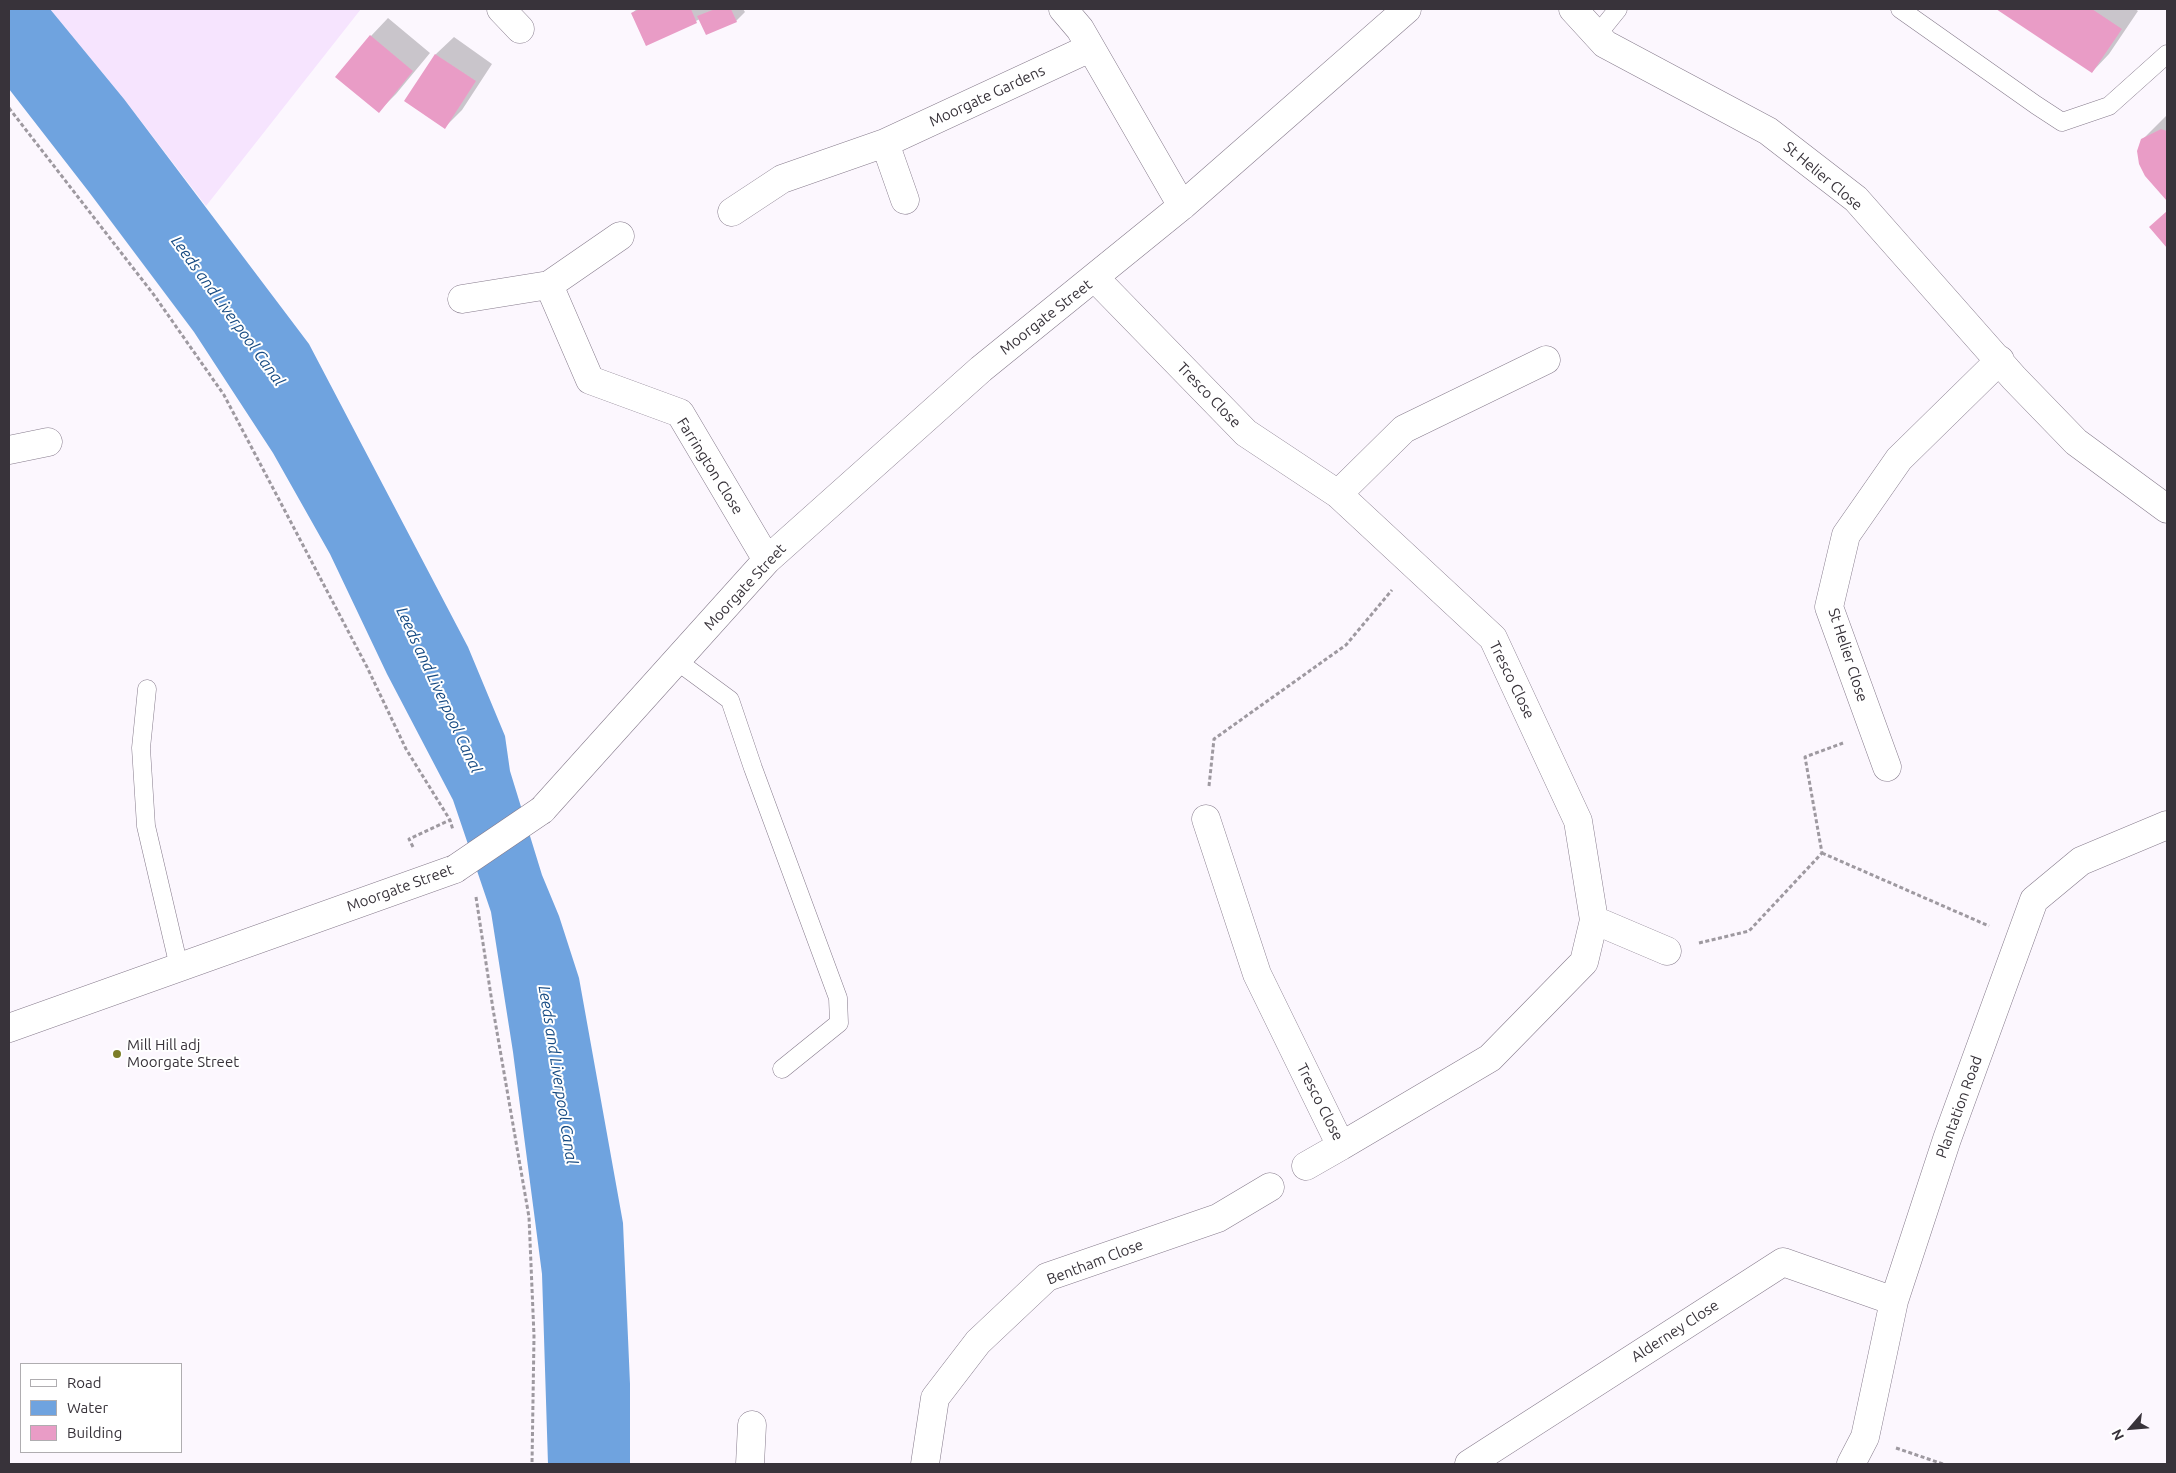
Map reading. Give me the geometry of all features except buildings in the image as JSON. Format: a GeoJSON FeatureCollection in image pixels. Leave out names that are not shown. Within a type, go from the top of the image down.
{"type":"FeatureCollection","features":[{"type":"Feature","properties":{"kind":"street"},"geometry":{"type":"LineString","coordinates":[[501,9],[520,29]]}},
{"type":"Feature","properties":{"kind":"street"},"geometry":{"type":"LineString","coordinates":[[1063,9],[1080,29],[1182,206]]}},
{"type":"Feature","properties":{"kind":"street","name":"Moorgate Street"},"geometry":{"type":"LineString","coordinates":[[9,1028],[455,869],[542,810],[767,560],[981,369],[1182,206],[1407,9]]}},
{"type":"Feature","properties":{"kind":"street","name":"St Helier Close"},"geometry":{"type":"LineString","coordinates":[[1573,9],[1601,40],[1768,131],[1856,199],[2014,378],[2076,442],[2167,509]]}},
{"type":"Feature","properties":{"kind":"street","name":"Moorgate Gardens"},"geometry":{"type":"LineString","coordinates":[[732,212],[782,179],[885,143],[1090,48]]}},
{"type":"Feature","properties":{"kind":"street"},"geometry":{"type":"LineString","coordinates":[[885,143],[905,200]]}},
{"type":"Feature","properties":{"kind":"street"},"geometry":{"type":"LineString","coordinates":[[462,299],[549,285],[620,236]]}},
{"type":"Feature","properties":{"kind":"street","name":"Tresco Close"},"geometry":{"type":"LineString","coordinates":[[1095,278],[1246,433],[1338,494],[1493,638],[1578,821],[1594,920],[1584,962],[1490,1058],[1341,1146],[1257,974],[1206,819]]}},
{"type":"Feature","properties":{"kind":"street","name":"Farrington Close"},"geometry":{"type":"LineString","coordinates":[[549,285],[590,380],[680,413],[767,560]]}},
{"type":"Feature","properties":{"kind":"street"},"geometry":{"type":"LineString","coordinates":[[1338,494],[1404,429],[1546,360]]}},
{"type":"Feature","properties":{"kind":"street","name":"St Helier Close"},"geometry":{"type":"LineString","coordinates":[[1887,767],[1829,607],[1846,535],[1899,459],[2000,360]]}},
{"type":"Feature","properties":{"kind":"street"},"geometry":{"type":"LineString","coordinates":[[9,450],[48,442]]}},
{"type":"Feature","properties":{"kind":"street","name":"Plantation Road"},"geometry":{"type":"LineString","coordinates":[[1851,1464],[1865,1437],[1894,1301],[1947,1138],[2034,900],[2081,861],[2167,826]]}},
{"type":"Feature","properties":{"kind":"street"},"geometry":{"type":"LineString","coordinates":[[1594,920],[1667,951]]}},
{"type":"Feature","properties":{"kind":"street"},"geometry":{"type":"LineString","coordinates":[[1306,1166],[1341,1146]]}},
{"type":"Feature","properties":{"kind":"street","name":"Bentham Close"},"geometry":{"type":"LineString","coordinates":[[925,1464],[935,1398],[978,1342],[1047,1277],[1218,1218],[1270,1187]]}},
{"type":"Feature","properties":{"kind":"street","name":"Alderney Close"},"geometry":{"type":"LineString","coordinates":[[1469,1464],[1783,1262],[1894,1301]]}},
{"type":"Feature","properties":{"kind":"street"},"geometry":{"type":"LineString","coordinates":[[750,1464],[752,1426]]}},
{"type":"Feature","properties":{"kind":"lane"},"geometry":{"type":"LineString","coordinates":[[1601,40],[1618,9]]}},
{"type":"Feature","properties":{"kind":"lane"},"geometry":{"type":"LineString","coordinates":[[1900,9],[2036,106],[2062,122],[2109,106],[2167,54]]}},
{"type":"Feature","properties":{"kind":"lane"},"geometry":{"type":"LineString","coordinates":[[677,660],[730,700],[753,768],[838,998],[839,1023],[782,1069]]}},
{"type":"Feature","properties":{"kind":"lane"},"geometry":{"type":"LineString","coordinates":[[147,689],[141,748],[146,826],[179,967]]}},
{"type":"Feature","properties":{"kind":"path"},"geometry":{"type":"LineString","coordinates":[[9,108],[154,295],[224,395],[367,667],[406,749],[450,820],[457,838]]}},
{"type":"Feature","properties":{"kind":"path"},"geometry":{"type":"LineString","coordinates":[[1206,819],[1214,738],[1346,645],[1413,564]]}},
{"type":"Feature","properties":{"kind":"path"},"geometry":{"type":"LineString","coordinates":[[1822,853],[1805,757],[1874,732]]}},
{"type":"Feature","properties":{"kind":"path"},"geometry":{"type":"LineString","coordinates":[[1822,853],[2019,940]]}},
{"type":"Feature","properties":{"kind":"path"},"geometry":{"type":"LineString","coordinates":[[1667,951],[1749,931],[1822,853]]}},
{"type":"Feature","properties":{"kind":"path"},"geometry":{"type":"LineString","coordinates":[[476,892],[493,1009],[529,1217],[534,1336],[532,1464]]}},
{"type":"Feature","properties":{"kind":"path"},"geometry":{"type":"LineString","coordinates":[[1865,1437],[1943,1464]]}},
{"type":"Feature","properties":{"kind":"shaded area"},"geometry":{"type":"Polygon","coordinates":[[[50,9],[361,9],[206,206],[124,99],[50,9]]]}},
{"type":"Feature","properties":{"kind":"water","name":"Leeds and Liverpool Canal"},"geometry":{"type":"Polygon","coordinates":[[[9,9],[50,9],[124,99],[309,344],[468,647],[505,736],[510,771],[542,875],[559,916],[579,978],[623,1223],[630,1384],[630,1464],[548,1464],[542,1274],[513,1052],[491,912],[453,800],[387,674],[330,554],[273,453],[194,332],[9,89],[9,9]]]}},
{"type":"Feature","properties":{"kind":"place","name":"Mill Hill adj Moorgate Street"},"geometry":{"type":"Point","coordinates":[117,1054]}}]}
